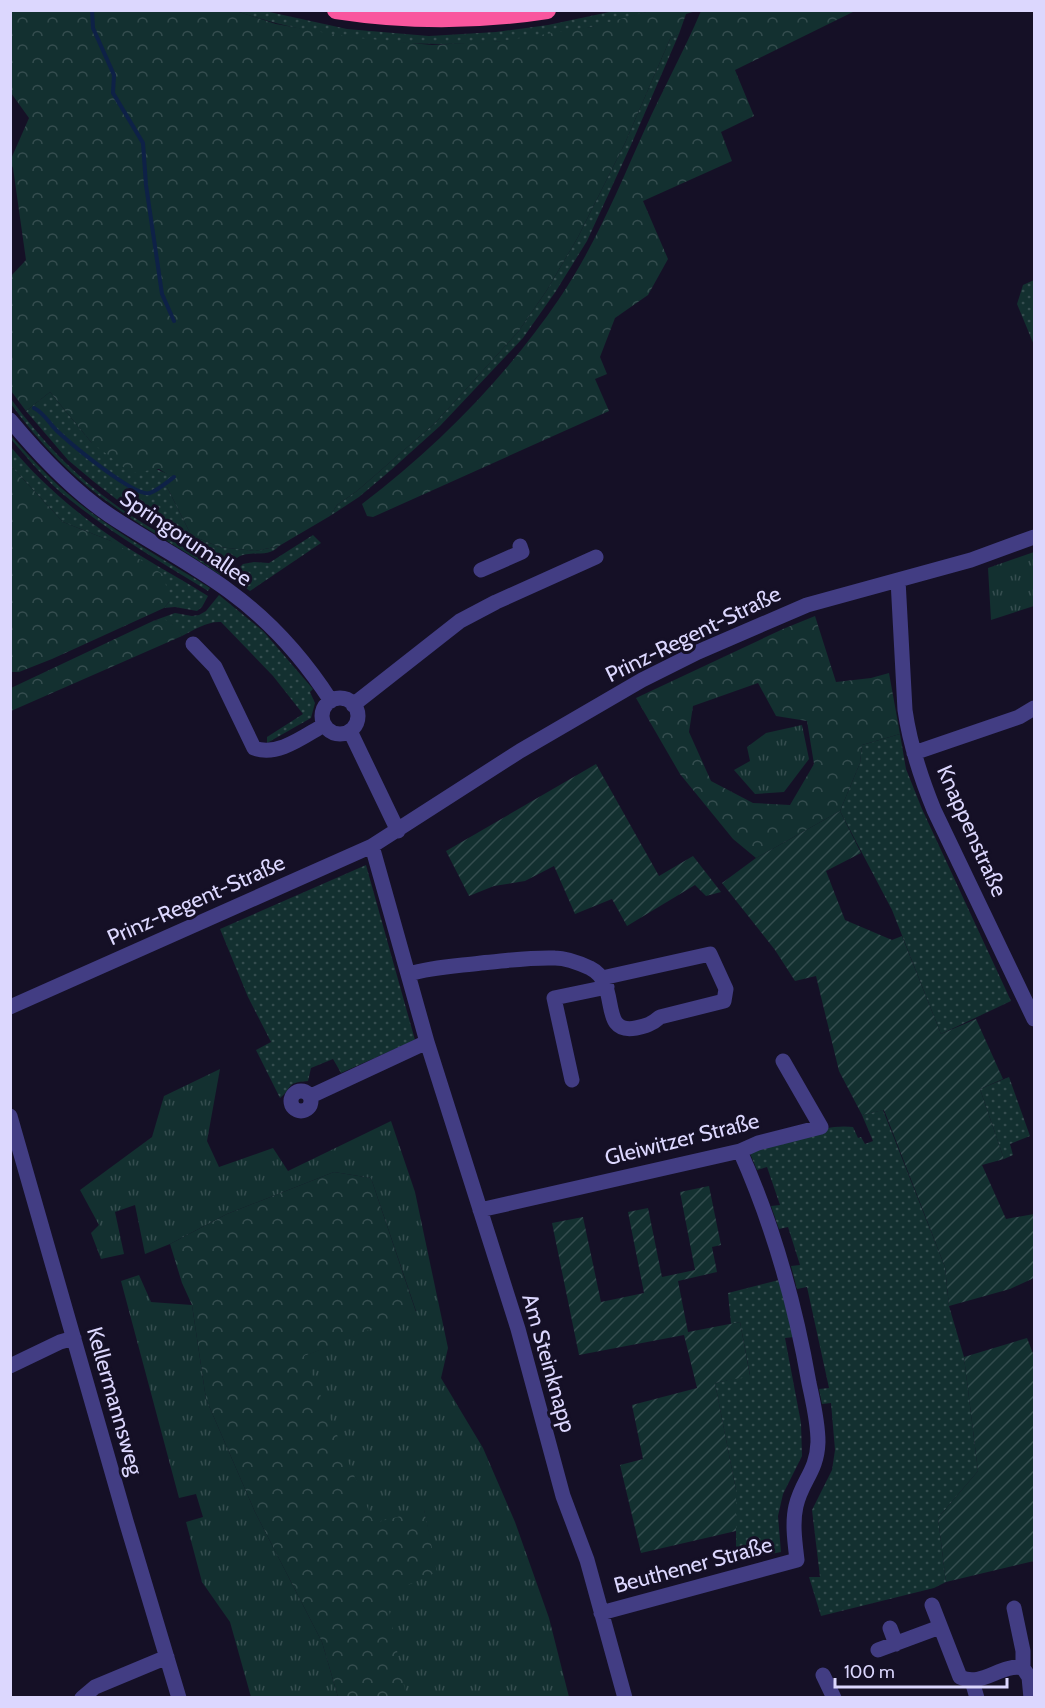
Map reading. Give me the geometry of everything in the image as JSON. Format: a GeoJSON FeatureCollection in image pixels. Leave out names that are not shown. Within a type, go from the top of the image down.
{"type":"FeatureCollection","features":[{"type":"Feature","properties":{"kind":"highway"},"geometry":{"type":"LineString","coordinates":[[336,10],[376,16],[432,20],[495,17],[547,10]]}},
{"type":"Feature","properties":{"kind":"street","name":"Springorumallee"},"geometry":{"type":"LineString","coordinates":[[10,420],[58,473],[107,514],[213,580],[252,610],[302,661],[331,701]]}},
{"type":"Feature","properties":{"kind":"street","name":"Prinz-Regent-Straße"},"geometry":{"type":"LineString","coordinates":[[10,1007],[372,846],[520,751],[642,680],[698,652],[807,605],[971,560],[1035,537]]}},
{"type":"Feature","properties":{"kind":"street"},"geometry":{"type":"LineString","coordinates":[[482,570],[522,552],[520,546]]}},
{"type":"Feature","properties":{"kind":"street"},"geometry":{"type":"LineString","coordinates":[[353,705],[460,621],[496,602],[596,557]]}},
{"type":"Feature","properties":{"kind":"street","name":"Knappenstraße"},"geometry":{"type":"LineString","coordinates":[[898,580],[903,683],[908,731],[914,753],[934,810],[1035,1019]]}},
{"type":"Feature","properties":{"kind":"street"},"geometry":{"type":"LineString","coordinates":[[193,644],[215,667],[254,748],[271,751],[294,742],[324,725]]}},
{"type":"Feature","properties":{"kind":"street"},"geometry":{"type":"LineString","coordinates":[[345,699],[353,705],[358,717],[357,723],[350,731],[340,734],[333,733],[324,725],[323,710],[331,701],[345,699]]}},
{"type":"Feature","properties":{"kind":"street"},"geometry":{"type":"LineString","coordinates":[[914,753],[1019,717],[1035,708]]}},
{"type":"Feature","properties":{"kind":"street"},"geometry":{"type":"LineString","coordinates":[[350,731],[398,831]]}},
{"type":"Feature","properties":{"kind":"street","name":"Am Steinknapp"},"geometry":{"type":"LineString","coordinates":[[372,846],[428,1042],[518,1329],[563,1496],[587,1560],[625,1698]]}},
{"type":"Feature","properties":{"kind":"street"},"geometry":{"type":"LineString","coordinates":[[409,974],[426,969],[556,958],[584,965],[596,971],[604,982],[614,1023],[620,1029],[627,1030],[653,1023],[660,1017],[724,1001],[726,989],[710,954],[604,982],[554,998],[572,1080]]}},
{"type":"Feature","properties":{"kind":"street"},"geometry":{"type":"LineString","coordinates":[[310,1096],[428,1042]]}},
{"type":"Feature","properties":{"kind":"street","name":"Gleiwitzer Straße"},"geometry":{"type":"LineString","coordinates":[[480,1210],[740,1151],[758,1143],[821,1126],[783,1061]]}},
{"type":"Feature","properties":{"kind":"street","name":"Kellermannsweg"},"geometry":{"type":"LineString","coordinates":[[10,1116],[178,1698]]}},
{"type":"Feature","properties":{"kind":"street","name":"Beuthener Straße"},"geometry":{"type":"LineString","coordinates":[[601,1613],[797,1560],[794,1515],[796,1504],[816,1460],[818,1426],[788,1286],[754,1183],[740,1151]]}},
{"type":"Feature","properties":{"kind":"street"},"geometry":{"type":"LineString","coordinates":[[10,1365],[74,1338]]}},
{"type":"Feature","properties":{"kind":"street"},"geometry":{"type":"LineString","coordinates":[[932,1605],[960,1677],[972,1681],[1010,1668],[1023,1668]]}},
{"type":"Feature","properties":{"kind":"street"},"geometry":{"type":"LineString","coordinates":[[1014,1608],[1023,1651],[1023,1668],[1029,1677],[1031,1698]]}},
{"type":"Feature","properties":{"kind":"street"},"geometry":{"type":"LineString","coordinates":[[878,1650],[940,1627]]}},
{"type":"Feature","properties":{"kind":"street"},"geometry":{"type":"LineString","coordinates":[[890,1628],[896,1644]]}},
{"type":"Feature","properties":{"kind":"street"},"geometry":{"type":"LineString","coordinates":[[82,1698],[95,1687],[166,1657]]}},
{"type":"Feature","properties":{"kind":"street"},"geometry":{"type":"LineString","coordinates":[[823,1675],[834,1698]]}},
{"type":"Feature","properties":{"kind":"street"},"geometry":{"type":"LineString","coordinates":[[972,1681],[977,1698]]}},
{"type":"Feature","properties":{"kind":"green space"},"geometry":{"type":"Polygon","coordinates":[[[11,10],[236,11],[276,24],[349,37],[432,45],[502,41],[591,27],[650,11],[696,11],[686,14],[679,34],[670,39],[625,143],[578,237],[547,290],[518,332],[435,423],[357,491],[337,505],[330,516],[279,546],[255,551],[219,547],[191,535],[167,487],[167,474],[159,469],[131,473],[91,442],[50,392],[26,411],[11,391],[11,276],[26,260],[11,159],[29,118],[11,93],[11,10]]]}},
{"type":"Feature","properties":{"kind":"green space"},"geometry":{"type":"Polygon","coordinates":[[[236,11],[265,11],[347,29],[429,36],[496,32],[548,25],[614,11],[650,11],[600,25],[548,35],[496,42],[443,44],[390,42],[338,36],[286,26],[236,11]]]}},
{"type":"Feature","properties":{"kind":"green space"},"geometry":{"type":"Polygon","coordinates":[[[701,11],[855,11],[735,70],[754,116],[721,132],[732,161],[643,201],[668,259],[648,295],[615,318],[600,357],[607,374],[595,379],[609,411],[373,517],[367,516],[362,504],[417,459],[469,409],[516,356],[559,299],[606,216],[701,11]]]}},
{"type":"Feature","properties":{"kind":"green space"},"geometry":{"type":"Polygon","coordinates":[[[679,34],[587,241],[523,338],[440,426],[359,497],[330,516],[337,505],[357,491],[435,423],[518,332],[547,290],[578,237],[625,143],[670,39],[679,34]]]}},
{"type":"Feature","properties":{"kind":"green space"},"geometry":{"type":"Polygon","coordinates":[[[1034,280],[1034,345],[1017,304],[1023,285],[1034,280]]]}},
{"type":"Feature","properties":{"kind":"green space"},"geometry":{"type":"Polygon","coordinates":[[[50,392],[91,442],[168,474],[167,487],[191,535],[219,547],[255,551],[279,546],[270,552],[242,555],[226,570],[120,502],[68,460],[26,411],[50,392]]]}},
{"type":"Feature","properties":{"kind":"green space"},"geometry":{"type":"Polygon","coordinates":[[[11,399],[34,429],[87,482],[130,515],[222,572],[220,575],[128,516],[86,485],[58,460],[34,433],[11,404],[11,399]]]}},
{"type":"Feature","properties":{"kind":"green space"},"geometry":{"type":"Polygon","coordinates":[[[10,435],[53,480],[84,507],[137,544],[210,588],[208,591],[119,536],[85,512],[38,470],[10,435]]]}},
{"type":"Feature","properties":{"kind":"green space"},"geometry":{"type":"Polygon","coordinates":[[[10,446],[58,496],[85,518],[124,546],[208,596],[202,607],[197,611],[175,607],[164,608],[169,602],[111,541],[63,522],[11,466],[10,446]]]}},
{"type":"Feature","properties":{"kind":"green space"},"geometry":{"type":"Polygon","coordinates":[[[11,466],[63,522],[111,541],[164,575],[169,602],[164,608],[52,659],[19,672],[11,672],[11,466]]]}},
{"type":"Feature","properties":{"kind":"green space"},"geometry":{"type":"Polygon","coordinates":[[[313,535],[321,543],[250,591],[235,580],[233,574],[243,564],[269,563],[313,535]]]}},
{"type":"Feature","properties":{"kind":"green space"},"geometry":{"type":"Polygon","coordinates":[[[1034,552],[1034,606],[991,620],[988,568],[1034,552]]]}},
{"type":"Feature","properties":{"kind":"green space"},"geometry":{"type":"Polygon","coordinates":[[[219,595],[263,631],[313,689],[310,692],[315,703],[311,718],[267,743],[267,737],[303,714],[273,676],[221,622],[206,624],[182,636],[170,623],[153,621],[175,613],[199,615],[206,611],[219,595]]]}},
{"type":"Feature","properties":{"kind":"green space"},"geometry":{"type":"Polygon","coordinates":[[[815,616],[836,682],[871,678],[889,673],[900,734],[862,745],[860,763],[840,811],[756,858],[733,839],[680,774],[636,698],[815,616]],[[758,683],[693,706],[689,732],[711,781],[753,803],[790,805],[814,764],[807,721],[776,716],[758,683]]]}},
{"type":"Feature","properties":{"kind":"green space"},"geometry":{"type":"Polygon","coordinates":[[[164,619],[177,627],[182,636],[11,711],[11,688],[153,621],[164,619]]]}},
{"type":"Feature","properties":{"kind":"green space"},"geometry":{"type":"Polygon","coordinates":[[[802,725],[809,759],[784,792],[755,794],[734,770],[750,761],[747,747],[766,733],[802,725]]]}},
{"type":"Feature","properties":{"kind":"green space"},"geometry":{"type":"Polygon","coordinates":[[[900,734],[906,769],[922,809],[1011,1001],[941,1034],[892,910],[840,811],[860,763],[862,745],[900,734]]]}},
{"type":"Feature","properties":{"kind":"green space"},"geometry":{"type":"Polygon","coordinates":[[[596,764],[659,876],[693,856],[721,892],[706,896],[695,885],[627,926],[612,899],[575,914],[554,866],[525,881],[494,886],[469,896],[446,851],[596,764]]]}},
{"type":"Feature","properties":{"kind":"green space"},"geometry":{"type":"Polygon","coordinates":[[[840,811],[861,853],[826,871],[845,920],[892,940],[902,936],[941,1034],[976,1019],[1003,1079],[980,1089],[1004,1159],[982,1165],[1006,1219],[1034,1214],[1034,1278],[1010,1289],[949,1306],[945,1267],[884,1110],[862,1115],[839,1071],[816,976],[795,981],[775,950],[722,883],[756,858],[840,811]]]}},
{"type":"Feature","properties":{"kind":"green space"},"geometry":{"type":"Polygon","coordinates":[[[366,865],[415,1040],[341,1073],[333,1059],[311,1068],[308,1081],[292,1084],[280,1098],[256,1050],[271,1042],[248,997],[220,929],[366,865]]]}},
{"type":"Feature","properties":{"kind":"green space"},"geometry":{"type":"Polygon","coordinates":[[[220,1069],[207,1141],[219,1167],[273,1148],[288,1171],[391,1121],[415,1192],[448,1348],[441,1378],[483,1448],[515,1522],[549,1618],[569,1697],[406,1696],[386,1595],[437,1572],[424,1510],[374,1523],[304,1356],[416,1311],[371,1178],[334,1172],[227,1214],[170,1244],[145,1254],[135,1205],[115,1212],[124,1254],[101,1259],[91,1233],[99,1225],[80,1190],[152,1137],[164,1096],[220,1069]]]}},
{"type":"Feature","properties":{"kind":"green space"},"geometry":{"type":"Polygon","coordinates":[[[1009,1077],[1030,1136],[1010,1144],[1013,1155],[1004,1159],[980,1089],[1009,1077]]]}},
{"type":"Feature","properties":{"kind":"green space"},"geometry":{"type":"Polygon","coordinates":[[[883,1110],[945,1267],[949,1306],[964,1357],[978,1471],[938,1518],[946,1582],[934,1588],[821,1616],[809,1577],[820,1577],[812,1510],[832,1470],[835,1450],[831,1403],[822,1404],[819,1389],[829,1388],[807,1287],[797,1289],[791,1266],[800,1265],[788,1227],[779,1229],[771,1206],[780,1205],[767,1167],[757,1170],[749,1151],[814,1130],[841,1127],[853,1127],[858,1138],[861,1137],[865,1144],[873,1141],[862,1115],[883,1110]]]}},
{"type":"Feature","properties":{"kind":"green space"},"geometry":{"type":"Polygon","coordinates":[[[334,1172],[371,1178],[416,1312],[305,1356],[424,1509],[438,1572],[407,1697],[338,1697],[322,1642],[255,1512],[206,1399],[192,1305],[182,1283],[170,1244],[227,1214],[334,1172]]]}},
{"type":"Feature","properties":{"kind":"green space"},"geometry":{"type":"Polygon","coordinates":[[[709,1186],[721,1245],[712,1247],[717,1272],[678,1281],[688,1332],[740,1322],[750,1376],[715,1383],[736,1490],[736,1531],[641,1553],[620,1465],[643,1459],[632,1405],[697,1388],[684,1335],[579,1355],[552,1223],[583,1217],[601,1302],[644,1293],[628,1212],[648,1208],[662,1277],[695,1270],[680,1192],[709,1186]]]}},
{"type":"Feature","properties":{"kind":"green space"},"geometry":{"type":"Polygon","coordinates":[[[139,1275],[151,1302],[192,1305],[206,1399],[255,1512],[322,1642],[338,1697],[251,1697],[230,1622],[202,1582],[186,1522],[203,1517],[196,1494],[179,1498],[121,1281],[139,1275]]]}},
{"type":"Feature","properties":{"kind":"green space"},"geometry":{"type":"Polygon","coordinates":[[[779,1280],[794,1337],[785,1338],[801,1423],[802,1456],[783,1494],[778,1516],[781,1552],[736,1561],[736,1490],[715,1383],[750,1375],[740,1322],[731,1324],[728,1293],[779,1280]]]}},
{"type":"Feature","properties":{"kind":"green space"},"geometry":{"type":"Polygon","coordinates":[[[1027,1338],[1034,1356],[1034,1561],[946,1582],[938,1518],[978,1471],[964,1357],[1027,1338]]]}},
{"type":"Feature","properties":{"kind":"waterway"},"geometry":{"type":"LineString","coordinates":[[92,10],[93,28],[114,75],[113,93],[143,143],[146,185],[162,294],[174,321]]}},
{"type":"Feature","properties":{"kind":"waterway"},"geometry":{"type":"LineString","coordinates":[[34,408],[75,446],[117,479],[131,487],[150,493],[174,477]]}}]}
